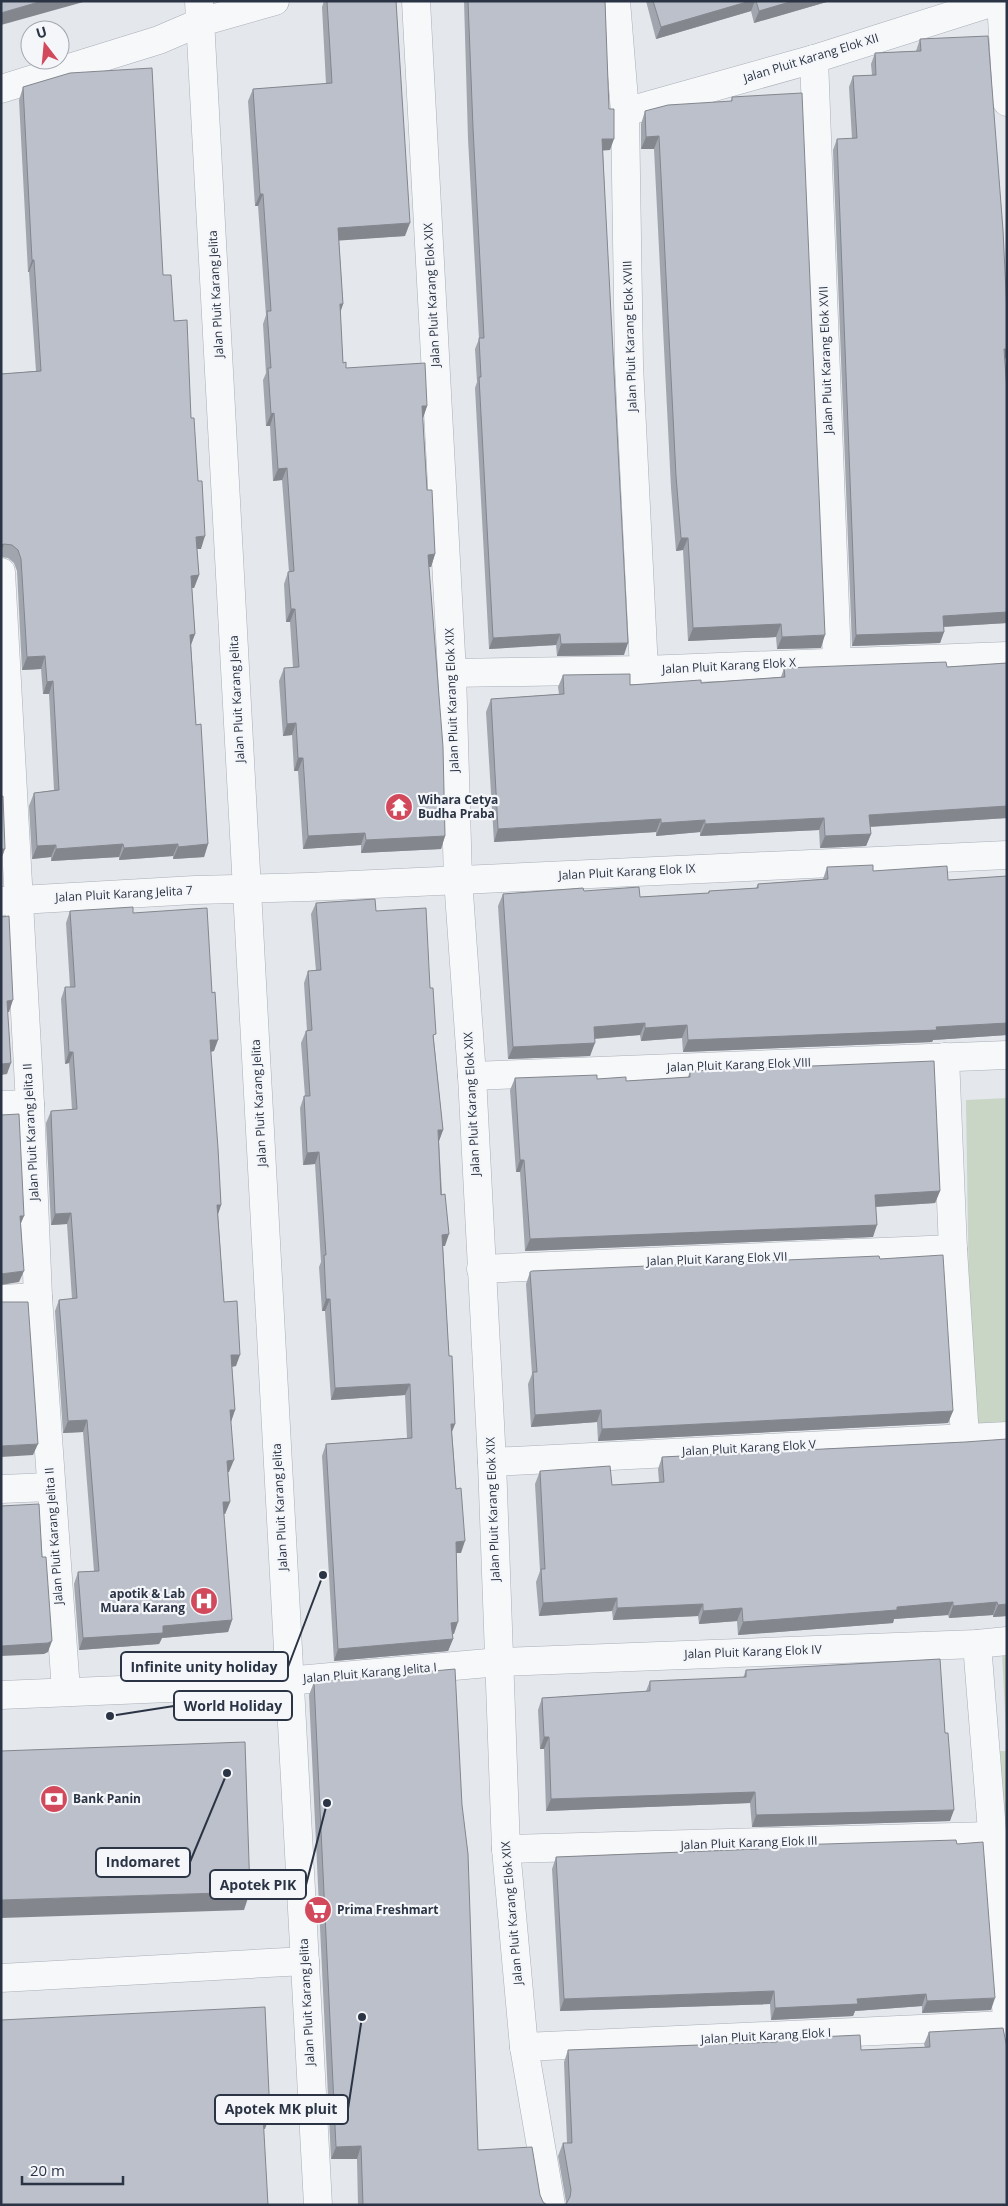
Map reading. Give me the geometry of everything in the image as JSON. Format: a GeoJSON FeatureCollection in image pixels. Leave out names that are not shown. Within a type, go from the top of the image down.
{"type":"FeatureCollection","features":[{"type":"Feature","properties":{"kind":"street"},"geometry":{"type":"LineString","coordinates":[[1,89],[158,40],[200,12],[275,1]]}},
{"type":"Feature","properties":{"kind":"street","name":"Jalan Pluit Karang Elok XIX"},"geometry":{"type":"LineString","coordinates":[[416,1],[452,674],[458,879],[472,1076],[492,1462],[506,1849],[524,2047],[551,2205]]}},
{"type":"Feature","properties":{"kind":"street","name":"Jalan Pluit Karang Elok XVIII"},"geometry":{"type":"LineString","coordinates":[[616,1],[625,112],[629,365],[644,670]]}},
{"type":"Feature","properties":{"kind":"street"},"geometry":{"type":"LineString","coordinates":[[999,1],[1007,102]]}},
{"type":"Feature","properties":{"kind":"street","name":"Jalan Pluit Karang Elok XII"},"geometry":{"type":"LineString","coordinates":[[625,112],[814,59],[999,1]]}},
{"type":"Feature","properties":{"kind":"street","name":"Jalan Pluit Karang Jelita"},"geometry":{"type":"LineString","coordinates":[[200,12],[318,2205]]}},
{"type":"Feature","properties":{"kind":"street","name":"Jalan Pluit Karang Elok XVII"},"geometry":{"type":"LineString","coordinates":[[814,59],[837,661]]}},
{"type":"Feature","properties":{"kind":"street","name":"Jalan Pluit Karang Jelita II"},"geometry":{"type":"LineString","coordinates":[[1,572],[10,900],[30,1104],[38,1297],[66,1691]]}},
{"type":"Feature","properties":{"kind":"street","name":"Jalan Pluit Karang Elok X"},"geometry":{"type":"LineString","coordinates":[[452,674],[644,670],[837,661],[1007,656]]}},
{"type":"Feature","properties":{"kind":"street","name":"Jalan Pluit Karang Elok IX"},"geometry":{"type":"LineString","coordinates":[[247,889],[1007,855]]}},
{"type":"Feature","properties":{"kind":"street","name":"Jalan Pluit Karang Jelita 7"},"geometry":{"type":"LineString","coordinates":[[10,900],[247,889]]}},
{"type":"Feature","properties":{"kind":"street","name":"Jalan Pluit Karang Elok VIII"},"geometry":{"type":"LineString","coordinates":[[472,1076],[1007,1055]]}},
{"type":"Feature","properties":{"kind":"street"},"geometry":{"type":"LineString","coordinates":[[946,1057],[953,1249],[965,1437]]}},
{"type":"Feature","properties":{"kind":"street"},"geometry":{"type":"LineString","coordinates":[[1,1105],[30,1104]]}},
{"type":"Feature","properties":{"kind":"street","name":"Jalan Pluit Karang Elok VII"},"geometry":{"type":"LineString","coordinates":[[481,1269],[953,1249]]}},
{"type":"Feature","properties":{"kind":"street"},"geometry":{"type":"LineString","coordinates":[[1,1299],[38,1297]]}},
{"type":"Feature","properties":{"kind":"street","name":"Jalan Pluit Karang Elok V"},"geometry":{"type":"LineString","coordinates":[[492,1462],[1007,1436]]}},
{"type":"Feature","properties":{"kind":"street"},"geometry":{"type":"LineString","coordinates":[[1,1489],[50,1486]]}},
{"type":"Feature","properties":{"kind":"street","name":"Jalan Pluit Karang Elok IV"},"geometry":{"type":"LineString","coordinates":[[499,1662],[977,1644],[1007,1641]]}},
{"type":"Feature","properties":{"kind":"street"},"geometry":{"type":"LineString","coordinates":[[977,1644],[1007,2018]]}},
{"type":"Feature","properties":{"kind":"street","name":"Jalan Pluit Karang Jelita I"},"geometry":{"type":"LineString","coordinates":[[1,1695],[240,1685],[499,1662]]}},
{"type":"Feature","properties":{"kind":"street","name":"Jalan Pluit Karang Elok III"},"geometry":{"type":"LineString","coordinates":[[506,1849],[991,1836]]}},
{"type":"Feature","properties":{"kind":"street"},"geometry":{"type":"LineString","coordinates":[[1,1978],[305,1961]]}},
{"type":"Feature","properties":{"kind":"street","name":"Jalan Pluit Karang Elok I"},"geometry":{"type":"LineString","coordinates":[[524,2047],[1007,2025]]}},
{"type":"Feature","properties":{"kind":"green space"},"geometry":{"type":"Polygon","coordinates":[[[1007,1098],[1007,1428],[971,1430],[966,1100],[1007,1098]]]}},
{"type":"Feature","properties":{"kind":"green space"},"geometry":{"type":"Polygon","coordinates":[[[1002,1653],[1007,1653],[1007,1751],[1002,1653]]]}},
{"type":"Feature","properties":{"kind":"green space"},"geometry":{"type":"Polygon","coordinates":[[[1000,1751],[1007,1751],[1007,1909],[1005,1909],[1000,1751]]]}},
{"type":"Feature","properties":{"kind":"building"},"geometry":{"type":"Polygon","coordinates":[[[1,1],[42,1],[1,13],[1,1]]]}},
{"type":"Feature","properties":{"kind":"building"},"geometry":{"type":"Polygon","coordinates":[[[327,1],[396,1],[410,223],[338,228],[343,304],[340,304],[343,363],[346,362],[346,368],[425,363],[427,406],[422,406],[427,490],[432,490],[435,554],[428,555],[443,747],[445,836],[366,840],[365,833],[308,836],[303,758],[298,758],[296,723],[287,724],[284,668],[299,667],[295,609],[291,609],[288,572],[294,571],[287,468],[278,469],[274,413],[271,414],[268,368],[271,368],[267,311],[271,311],[263,194],[260,194],[253,89],[332,83],[327,1]]]}},
{"type":"Feature","properties":{"kind":"building"},"geometry":{"type":"Polygon","coordinates":[[[468,1],[605,1],[609,109],[614,109],[614,139],[602,139],[628,643],[561,644],[560,634],[493,638],[479,377],[481,377],[479,338],[484,338],[468,1]]]}},
{"type":"Feature","properties":{"kind":"building"},"geometry":{"type":"Polygon","coordinates":[[[653,1],[750,1],[661,27],[653,1]]]}},
{"type":"Feature","properties":{"kind":"building"},"geometry":{"type":"Polygon","coordinates":[[[756,1],[793,1],[759,11],[756,1]]]}},
{"type":"Feature","properties":{"kind":"building"},"geometry":{"type":"Polygon","coordinates":[[[988,36],[1003,230],[1007,312],[1007,349],[1004,349],[1007,391],[1007,612],[943,616],[944,632],[856,635],[837,139],[857,138],[853,76],[876,75],[875,53],[921,51],[920,39],[988,36]]]}},
{"type":"Feature","properties":{"kind":"building"},"geometry":{"type":"Polygon","coordinates":[[[152,68],[163,275],[171,275],[174,321],[187,320],[191,418],[194,418],[198,481],[202,481],[205,536],[196,537],[199,575],[191,576],[195,634],[190,635],[196,725],[201,724],[208,844],[178,847],[178,844],[124,848],[123,844],[56,849],[56,845],[37,846],[34,793],[59,790],[53,681],[47,682],[45,656],[27,657],[21,559],[18,550],[12,545],[1,545],[1,374],[41,371],[34,260],[32,260],[23,87],[70,73],[152,68]]]}},
{"type":"Feature","properties":{"kind":"building"},"geometry":{"type":"Polygon","coordinates":[[[802,93],[825,635],[782,637],[781,624],[693,628],[688,538],[681,538],[676,476],[659,136],[646,137],[645,111],[668,105],[732,101],[732,97],[802,93]]]}},
{"type":"Feature","properties":{"kind":"building"},"geometry":{"type":"Polygon","coordinates":[[[946,662],[947,667],[1007,663],[1007,806],[869,815],[871,834],[825,836],[824,818],[705,824],[705,820],[661,823],[661,819],[498,829],[491,699],[564,694],[563,675],[630,674],[630,685],[701,680],[701,683],[785,677],[784,668],[946,662]]]}},
{"type":"Feature","properties":{"kind":"building"},"geometry":{"type":"Polygon","coordinates":[[[1,796],[3,796],[5,849],[1,849],[1,796]]]}},
{"type":"Feature","properties":{"kind":"building"},"geometry":{"type":"Polygon","coordinates":[[[873,865],[873,871],[947,866],[948,880],[1007,876],[1007,1023],[936,1027],[937,1030],[688,1040],[687,1025],[645,1028],[645,1023],[594,1027],[595,1043],[513,1047],[503,894],[583,888],[584,891],[639,887],[640,897],[709,893],[709,891],[758,888],[758,884],[828,879],[827,867],[873,865]]]}},
{"type":"Feature","properties":{"kind":"building"},"geometry":{"type":"Polygon","coordinates":[[[375,899],[376,911],[426,908],[430,988],[433,988],[436,1034],[433,1035],[443,1130],[438,1130],[441,1195],[445,1194],[449,1234],[442,1235],[449,1356],[452,1356],[455,1424],[451,1424],[456,1489],[461,1488],[465,1541],[456,1542],[458,1622],[451,1623],[453,1639],[338,1649],[326,1444],[412,1438],[410,1384],[335,1388],[330,1299],[326,1299],[324,1255],[326,1255],[319,1152],[307,1153],[304,1096],[310,1096],[306,1031],[312,1030],[308,971],[321,970],[316,903],[375,899]]]}},
{"type":"Feature","properties":{"kind":"building"},"geometry":{"type":"Polygon","coordinates":[[[133,907],[133,913],[207,908],[212,993],[215,992],[218,1040],[210,1040],[218,1148],[221,1205],[217,1205],[224,1302],[237,1301],[240,1355],[231,1355],[235,1410],[230,1410],[234,1460],[227,1461],[230,1502],[223,1502],[232,1620],[163,1626],[163,1633],[83,1638],[78,1572],[99,1571],[87,1420],[68,1421],[59,1300],[77,1298],[71,1213],[55,1214],[51,1111],[77,1109],[73,1052],[69,1052],[65,987],[75,987],[70,911],[133,907]]]}},
{"type":"Feature","properties":{"kind":"building"},"geometry":{"type":"Polygon","coordinates":[[[9,916],[13,1000],[7,1001],[11,1063],[1,1064],[1,917],[9,916]]]}},
{"type":"Feature","properties":{"kind":"building"},"geometry":{"type":"Polygon","coordinates":[[[934,1061],[940,1191],[875,1195],[877,1225],[530,1239],[524,1160],[520,1160],[515,1078],[597,1075],[597,1079],[626,1077],[626,1081],[690,1077],[690,1071],[934,1061]]]}},
{"type":"Feature","properties":{"kind":"building"},"geometry":{"type":"Polygon","coordinates":[[[19,1114],[24,1216],[20,1216],[24,1271],[1,1274],[1,1115],[19,1114]]]}},
{"type":"Feature","properties":{"kind":"building"},"geometry":{"type":"Polygon","coordinates":[[[943,1255],[953,1411],[602,1429],[601,1410],[535,1415],[533,1372],[537,1372],[530,1272],[532,1271],[879,1256],[880,1259],[943,1255]]]}},
{"type":"Feature","properties":{"kind":"building"},"geometry":{"type":"Polygon","coordinates":[[[1,1302],[28,1302],[38,1444],[1,1446],[1,1302]]]}},
{"type":"Feature","properties":{"kind":"building"},"geometry":{"type":"Polygon","coordinates":[[[1007,1439],[1007,1604],[998,1605],[997,1602],[953,1606],[953,1602],[897,1607],[897,1610],[743,1622],[742,1608],[703,1611],[703,1604],[617,1608],[617,1598],[543,1603],[541,1569],[545,1569],[540,1471],[610,1466],[612,1485],[664,1482],[662,1457],[1007,1439]]]}},
{"type":"Feature","properties":{"kind":"building"},"geometry":{"type":"Polygon","coordinates":[[[39,1504],[42,1557],[46,1557],[52,1641],[48,1643],[1,1646],[1,1506],[39,1504]]]}},
{"type":"Feature","properties":{"kind":"building"},"geometry":{"type":"Polygon","coordinates":[[[940,1659],[945,1733],[948,1733],[954,1810],[756,1815],[755,1792],[551,1799],[549,1737],[544,1737],[542,1698],[650,1691],[650,1681],[746,1677],[746,1670],[940,1659]]]}},
{"type":"Feature","properties":{"kind":"building"},"geometry":{"type":"Polygon","coordinates":[[[455,1669],[462,1805],[468,1854],[478,2150],[532,2147],[540,2195],[543,2202],[547,2205],[363,2205],[361,2146],[336,2147],[314,1682],[455,1669]]]}},
{"type":"Feature","properties":{"kind":"building"},"geometry":{"type":"Polygon","coordinates":[[[245,1742],[250,1892],[1,1900],[1,1751],[245,1742]]]}},
{"type":"Feature","properties":{"kind":"building"},"geometry":{"type":"Polygon","coordinates":[[[956,1840],[957,1844],[983,1842],[995,1998],[927,2001],[926,1994],[857,1999],[858,2004],[775,2008],[774,1991],[564,1999],[556,1857],[759,1849],[759,1846],[956,1840]]]}},
{"type":"Feature","properties":{"kind":"building"},"geometry":{"type":"Polygon","coordinates":[[[265,2007],[270,2115],[263,2115],[268,2205],[1,2205],[1,2020],[265,2007]]]}},
{"type":"Feature","properties":{"kind":"building"},"geometry":{"type":"Polygon","coordinates":[[[1003,2028],[1007,2048],[1007,2205],[564,2205],[570,2197],[571,2190],[563,2143],[572,2143],[568,2050],[777,2042],[776,2039],[860,2035],[861,2050],[930,2047],[929,2032],[1003,2028]]]}},
{"type":"Feature","properties":{"kind":"place","name":"Wihara Cetya Budha Praba"},"geometry":{"type":"Point","coordinates":[399,807]}},
{"type":"Feature","properties":{"kind":"place","name":"Infinite unity holiday"},"geometry":{"type":"Point","coordinates":[323,1575]}},
{"type":"Feature","properties":{"kind":"place","name":"apotik & Lab Muara Karang"},"geometry":{"type":"Point","coordinates":[204,1601]}},
{"type":"Feature","properties":{"kind":"place","name":"World Holiday"},"geometry":{"type":"Point","coordinates":[110,1716]}},
{"type":"Feature","properties":{"kind":"place","name":"Indomaret"},"geometry":{"type":"Point","coordinates":[227,1773]}},
{"type":"Feature","properties":{"kind":"place","name":"Bank Panin"},"geometry":{"type":"Point","coordinates":[54,1799]}},
{"type":"Feature","properties":{"kind":"place","name":"Apotek PIK"},"geometry":{"type":"Point","coordinates":[327,1803]}},
{"type":"Feature","properties":{"kind":"place","name":"Prima Freshmart"},"geometry":{"type":"Point","coordinates":[318,1910]}},
{"type":"Feature","properties":{"kind":"place","name":"Apotek MK pluit"},"geometry":{"type":"Point","coordinates":[362,2017]}}]}
